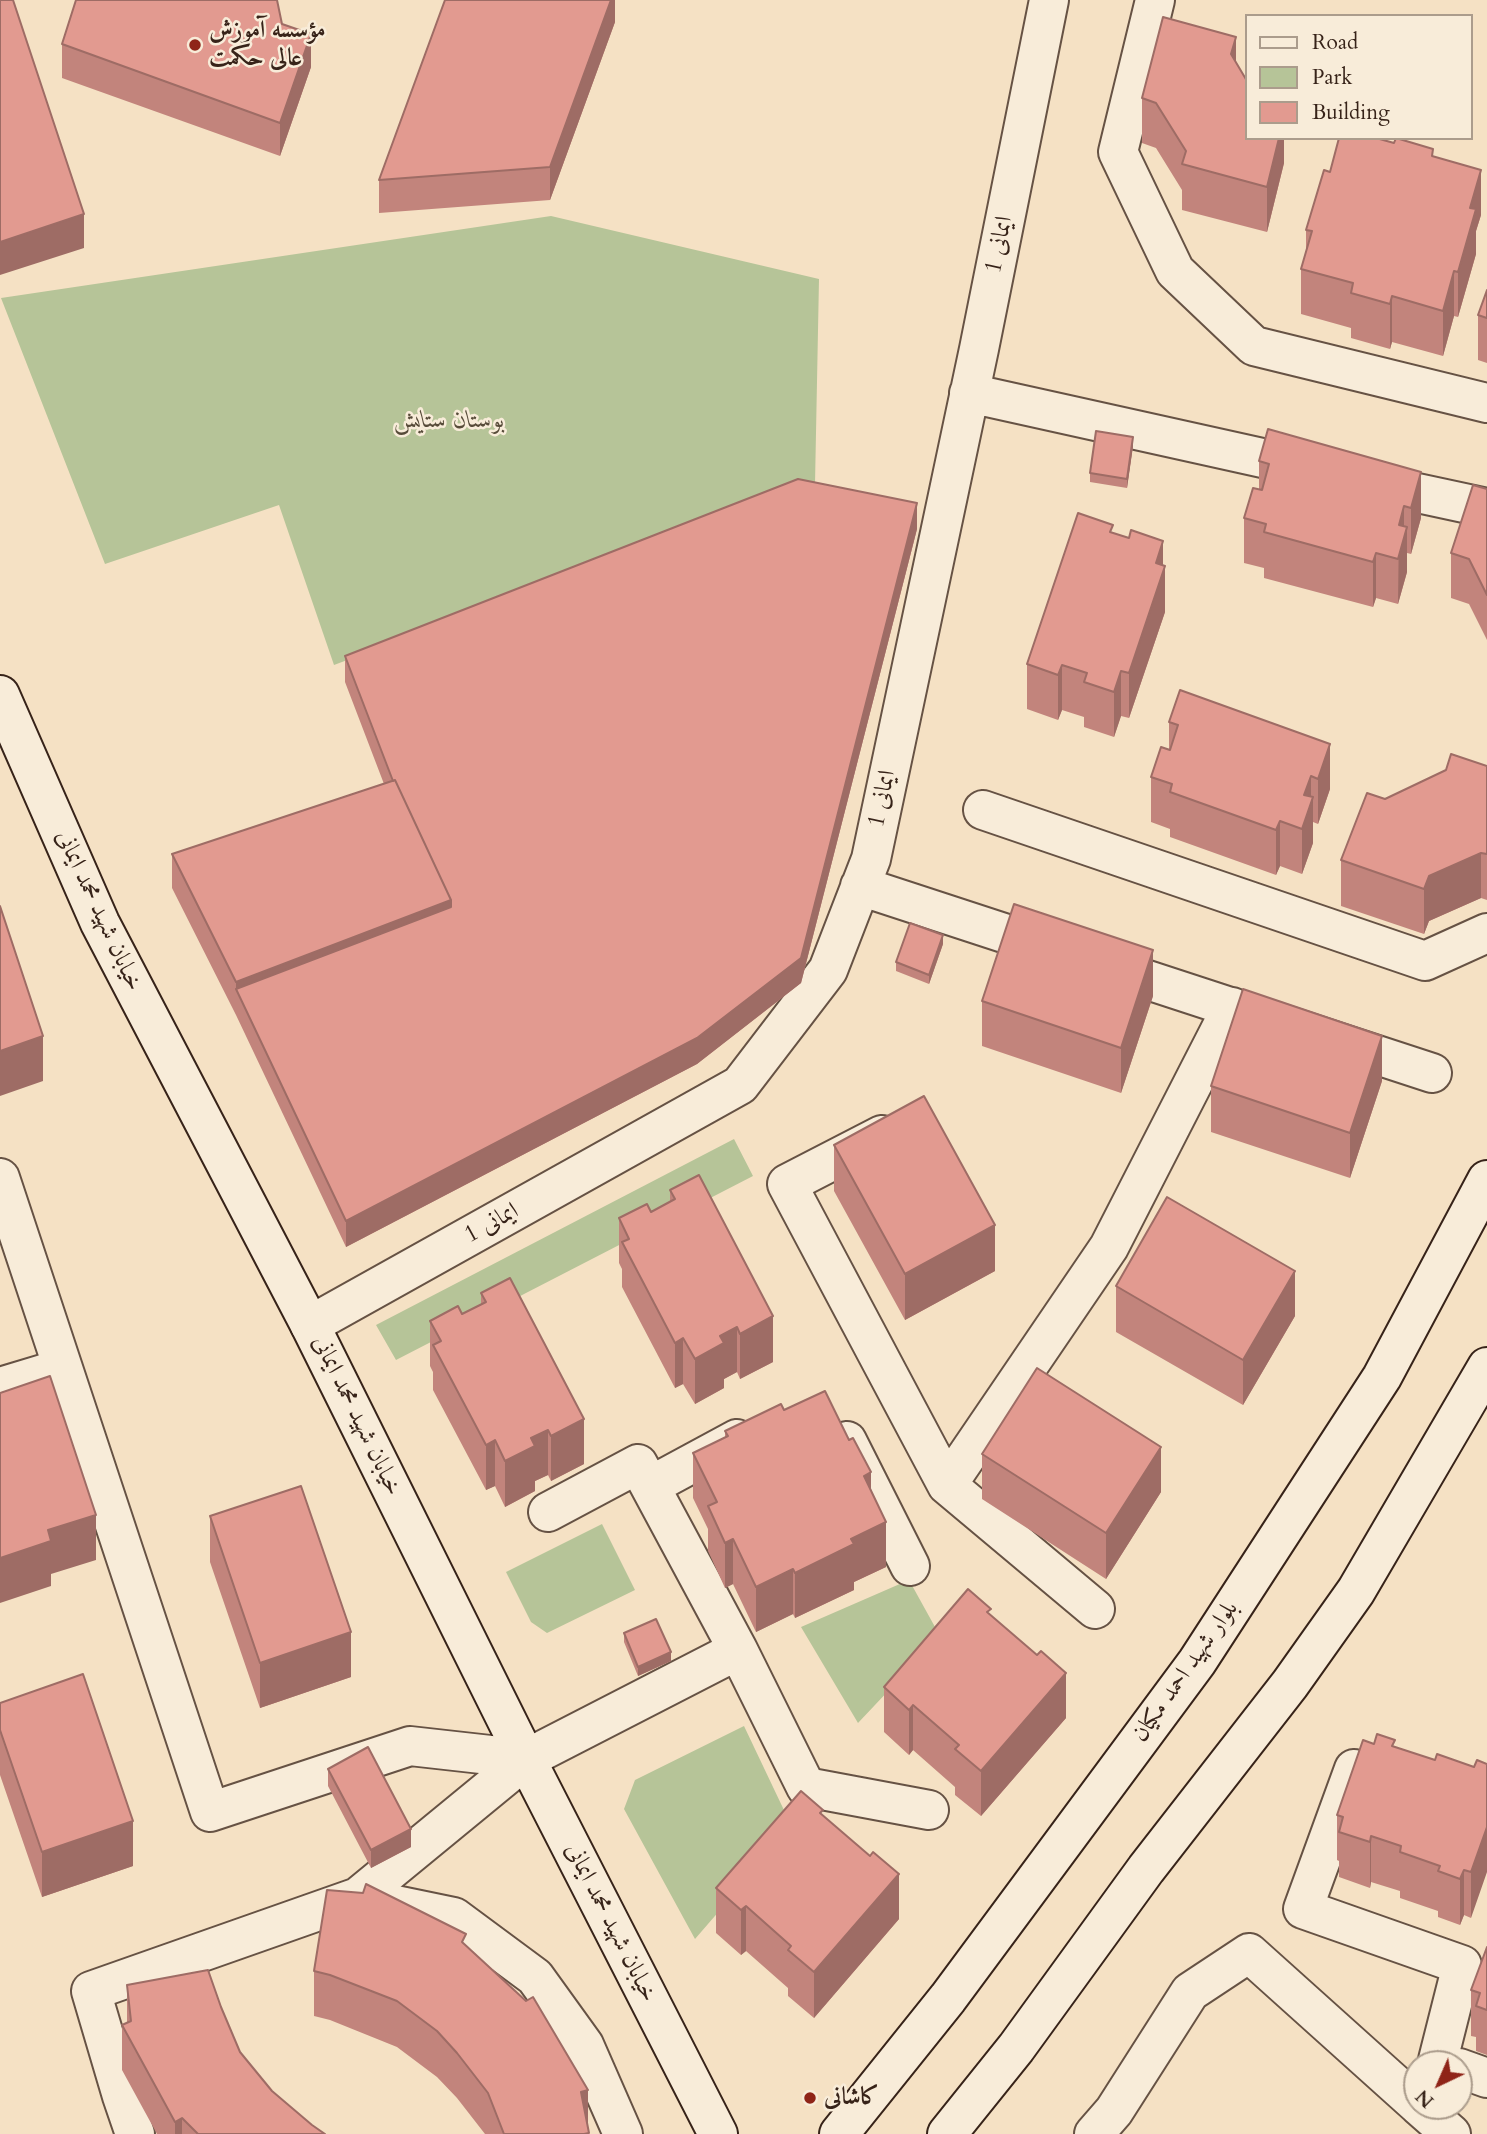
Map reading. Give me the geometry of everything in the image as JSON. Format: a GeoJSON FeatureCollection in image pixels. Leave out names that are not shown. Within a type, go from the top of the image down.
{"type":"FeatureCollection","features":[{"type":"Feature","properties":{"kind":"street","name":"ایمانی 1"},"geometry":{"type":"LineString","coordinates":[[310,1325],[740,1085],[828,970],[871,859],[1049,0]]}},
{"type":"Feature","properties":{"kind":"street"},"geometry":{"type":"LineString","coordinates":[[1155,0],[1118,152],[1175,271],[1254,346],[1487,403]]}},
{"type":"Feature","properties":{"kind":"street"},"geometry":{"type":"LineString","coordinates":[[969,393],[1487,508]]}},
{"type":"Feature","properties":{"kind":"street","name":"خیابان شهید محمد ایمانی"},"geometry":{"type":"LineString","coordinates":[[0,695],[100,923],[310,1325],[526,1759],[718,2134]]}},
{"type":"Feature","properties":{"kind":"street"},"geometry":{"type":"LineString","coordinates":[[983,810],[1424,961],[1487,933]]}},
{"type":"Feature","properties":{"kind":"street"},"geometry":{"type":"LineString","coordinates":[[860,886],[1432,1073]]}},
{"type":"Feature","properties":{"kind":"street"},"geometry":{"type":"LineString","coordinates":[[947,1485],[1109,1247],[1232,1007]]}},
{"type":"Feature","properties":{"kind":"street"},"geometry":{"type":"LineString","coordinates":[[892,1129],[787,1184],[947,1485],[1095,1609]]}},
{"type":"Feature","properties":{"kind":"street"},"geometry":{"type":"LineString","coordinates":[[0,1178],[210,1812],[410,1746],[526,1759]]}},
{"type":"Feature","properties":{"kind":"street","name":"بلوار شهید احمد مکیان"},"geometry":{"type":"LineString","coordinates":[[839,2134],[948,1998],[1197,1662],[1382,1377],[1487,1180]]}},
{"type":"Feature","properties":{"kind":"street"},"geometry":{"type":"LineString","coordinates":[[947,2134],[1016,2048],[1146,1869],[1290,1684],[1356,1591],[1487,1367]]}},
{"type":"Feature","properties":{"kind":"street"},"geometry":{"type":"LineString","coordinates":[[0,1387],[63,1368]]}},
{"type":"Feature","properties":{"kind":"street"},"geometry":{"type":"LineString","coordinates":[[830,1405],[909,1566]]}},
{"type":"Feature","properties":{"kind":"street"},"geometry":{"type":"LineString","coordinates":[[650,1486],[766,1424]]}},
{"type":"Feature","properties":{"kind":"street"},"geometry":{"type":"LineString","coordinates":[[548,1512],[638,1464],[738,1650],[806,1787],[929,1810]]}},
{"type":"Feature","properties":{"kind":"street"},"geometry":{"type":"LineString","coordinates":[[135,2134],[91,1991],[358,1897],[526,1759],[738,1650]]}},
{"type":"Feature","properties":{"kind":"street"},"geometry":{"type":"LineString","coordinates":[[1383,1770],[1357,1761],[1303,1909],[1462,1965],[1441,2050]]}},
{"type":"Feature","properties":{"kind":"street"},"geometry":{"type":"LineString","coordinates":[[358,1897],[454,1917],[535,1977],[584,2045],[623,2134]]}},
{"type":"Feature","properties":{"kind":"street"},"geometry":{"type":"LineString","coordinates":[[1115,2126],[1190,1992],[1249,1953],[1403,2092]]}},
{"type":"Feature","properties":{"kind":"street"},"geometry":{"type":"LineString","coordinates":[[1435,2120],[1451,2134]]}},
{"type":"Feature","properties":{"kind":"green space","name":"بوستان ستایش"},"geometry":{"type":"Polygon","coordinates":[[[551,216],[819,279],[815,484],[334,665],[279,505],[105,564],[1,298],[551,216]]]}},
{"type":"Feature","properties":{"kind":"green space"},"geometry":{"type":"Polygon","coordinates":[[[734,1139],[753,1176],[396,1360],[376,1325],[734,1139]]]}},
{"type":"Feature","properties":{"kind":"green space"},"geometry":{"type":"Polygon","coordinates":[[[602,1524],[635,1590],[547,1633],[531,1622],[506,1572],[602,1524]]]}},
{"type":"Feature","properties":{"kind":"green space"},"geometry":{"type":"Polygon","coordinates":[[[909,1580],[940,1636],[858,1723],[801,1627],[909,1580]]]}},
{"type":"Feature","properties":{"kind":"green space"},"geometry":{"type":"Polygon","coordinates":[[[744,1726],[792,1827],[695,1939],[624,1809],[635,1780],[744,1726]]]}},
{"type":"Feature","properties":{"kind":"building"},"geometry":{"type":"Polygon","coordinates":[[[0,0],[13,0],[84,214],[0,242],[0,0]]]}},
{"type":"Feature","properties":{"kind":"building"},"geometry":{"type":"Polygon","coordinates":[[[76,0],[277,0],[282,24],[311,34],[280,123],[62,44],[76,0]]]}},
{"type":"Feature","properties":{"kind":"building"},"geometry":{"type":"Polygon","coordinates":[[[445,0],[611,0],[550,167],[379,180],[445,0]]]}},
{"type":"Feature","properties":{"kind":"building"},"geometry":{"type":"Polygon","coordinates":[[[1163,17],[1236,37],[1231,54],[1246,79],[1246,140],[1279,140],[1267,187],[1182,164],[1186,151],[1156,103],[1142,98],[1163,17]]]}},
{"type":"Feature","properties":{"kind":"building"},"geometry":{"type":"Polygon","coordinates":[[[1338,140],[1383,140],[1394,143],[1395,140],[1403,140],[1433,149],[1432,156],[1481,170],[1470,208],[1476,209],[1458,272],[1454,271],[1443,311],[1392,296],[1390,304],[1351,293],[1353,283],[1301,269],[1312,231],[1306,230],[1324,170],[1330,172],[1338,140]]]}},
{"type":"Feature","properties":{"kind":"building"},"geometry":{"type":"Polygon","coordinates":[[[1487,290],[1487,318],[1478,315],[1487,290]]]}},
{"type":"Feature","properties":{"kind":"building"},"geometry":{"type":"Polygon","coordinates":[[[1268,429],[1421,472],[1411,508],[1404,506],[1399,525],[1407,527],[1398,559],[1376,553],[1373,562],[1264,532],[1266,524],[1244,518],[1253,488],[1262,490],[1269,464],[1259,461],[1268,429]]]}},
{"type":"Feature","properties":{"kind":"building"},"geometry":{"type":"Polygon","coordinates":[[[1096,431],[1133,437],[1127,479],[1090,473],[1096,431]]]}},
{"type":"Feature","properties":{"kind":"building"},"geometry":{"type":"Polygon","coordinates":[[[798,479],[917,503],[801,958],[697,1038],[346,1221],[236,989],[451,907],[451,900],[395,780],[393,781],[345,656],[798,479]]]}},
{"type":"Feature","properties":{"kind":"building"},"geometry":{"type":"Polygon","coordinates":[[[1473,485],[1487,489],[1487,595],[1469,559],[1451,553],[1473,485]]]}},
{"type":"Feature","properties":{"kind":"building"},"geometry":{"type":"Polygon","coordinates":[[[1078,513],[1113,525],[1110,532],[1129,538],[1131,530],[1163,541],[1156,563],[1165,566],[1129,673],[1121,671],[1114,692],[1084,682],[1087,673],[1062,665],[1058,675],[1027,664],[1078,513]]]}},
{"type":"Feature","properties":{"kind":"building"},"geometry":{"type":"Polygon","coordinates":[[[1180,690],[1330,744],[1318,779],[1311,776],[1304,795],[1313,797],[1302,829],[1280,821],[1276,830],[1170,792],[1172,784],[1151,777],[1161,747],[1170,750],[1178,725],[1169,722],[1180,690]]]}},
{"type":"Feature","properties":{"kind":"building"},"geometry":{"type":"Polygon","coordinates":[[[1451,754],[1487,766],[1487,854],[1481,853],[1429,876],[1424,889],[1341,860],[1367,793],[1385,799],[1446,770],[1451,754]]]}},
{"type":"Feature","properties":{"kind":"building"},"geometry":{"type":"Polygon","coordinates":[[[395,780],[451,900],[236,982],[172,854],[395,780]]]}},
{"type":"Feature","properties":{"kind":"building"},"geometry":{"type":"Polygon","coordinates":[[[1014,904],[1153,950],[1121,1048],[982,1001],[1014,904]]]}},
{"type":"Feature","properties":{"kind":"building"},"geometry":{"type":"Polygon","coordinates":[[[0,906],[43,1036],[0,1051],[0,906]]]}},
{"type":"Feature","properties":{"kind":"building"},"geometry":{"type":"Polygon","coordinates":[[[910,923],[943,935],[929,975],[896,962],[910,923]]]}},
{"type":"Feature","properties":{"kind":"building"},"geometry":{"type":"Polygon","coordinates":[[[1243,989],[1382,1036],[1350,1133],[1211,1086],[1243,989]]]}},
{"type":"Feature","properties":{"kind":"building"},"geometry":{"type":"Polygon","coordinates":[[[924,1096],[995,1225],[905,1274],[834,1145],[924,1096]]]}},
{"type":"Feature","properties":{"kind":"building"},"geometry":{"type":"Polygon","coordinates":[[[699,1175],[773,1316],[740,1334],[737,1327],[720,1336],[724,1343],[695,1359],[683,1338],[675,1343],[622,1242],[629,1239],[619,1218],[647,1204],[651,1212],[675,1199],[670,1190],[699,1175]]]}},
{"type":"Feature","properties":{"kind":"building"},"geometry":{"type":"Polygon","coordinates":[[[1167,1197],[1295,1271],[1243,1360],[1116,1286],[1167,1197]]]}},
{"type":"Feature","properties":{"kind":"building"},"geometry":{"type":"Polygon","coordinates":[[[510,1278],[584,1419],[551,1436],[548,1430],[531,1438],[535,1446],[505,1461],[495,1440],[486,1445],[433,1345],[441,1341],[430,1321],[458,1306],[462,1314],[486,1302],[481,1293],[510,1278]]]}},
{"type":"Feature","properties":{"kind":"building"},"geometry":{"type":"Polygon","coordinates":[[[1037,1368],[1161,1447],[1106,1533],[982,1454],[1037,1368]]]}},
{"type":"Feature","properties":{"kind":"building"},"geometry":{"type":"Polygon","coordinates":[[[50,1376],[96,1515],[48,1530],[51,1541],[0,1558],[0,1393],[50,1376]]]}},
{"type":"Feature","properties":{"kind":"building"},"geometry":{"type":"Polygon","coordinates":[[[825,1391],[849,1440],[853,1438],[871,1472],[864,1476],[886,1522],[851,1539],[854,1544],[795,1573],[793,1569],[756,1587],[733,1539],[725,1543],[708,1506],[717,1502],[693,1453],[728,1436],[725,1431],[781,1404],[784,1410],[825,1391]]]}},
{"type":"Feature","properties":{"kind":"building"},"geometry":{"type":"Polygon","coordinates":[[[301,1486],[351,1632],[260,1663],[210,1516],[301,1486]]]}},
{"type":"Feature","properties":{"kind":"building"},"geometry":{"type":"Polygon","coordinates":[[[968,1589],[991,1609],[987,1612],[1037,1655],[1041,1651],[1066,1673],[981,1771],[955,1749],[959,1745],[913,1705],[909,1710],[884,1687],[968,1589]]]}},
{"type":"Feature","properties":{"kind":"building"},"geometry":{"type":"Polygon","coordinates":[[[656,1619],[671,1652],[638,1667],[624,1633],[656,1619]]]}},
{"type":"Feature","properties":{"kind":"building"},"geometry":{"type":"Polygon","coordinates":[[[83,1674],[133,1821],[42,1852],[0,1730],[0,1703],[83,1674]]]}},
{"type":"Feature","properties":{"kind":"building"},"geometry":{"type":"Polygon","coordinates":[[[1377,1734],[1395,1740],[1392,1746],[1435,1760],[1437,1754],[1474,1767],[1477,1760],[1487,1764],[1487,1827],[1471,1872],[1464,1870],[1460,1879],[1438,1871],[1440,1866],[1400,1852],[1401,1846],[1371,1836],[1370,1842],[1339,1832],[1343,1817],[1337,1815],[1363,1740],[1374,1744],[1377,1734]]]}},
{"type":"Feature","properties":{"kind":"building"},"geometry":{"type":"Polygon","coordinates":[[[368,1747],[411,1829],[371,1850],[328,1769],[368,1747]]]}},
{"type":"Feature","properties":{"kind":"building"},"geometry":{"type":"Polygon","coordinates":[[[801,1791],[823,1810],[820,1813],[870,1856],[873,1852],[899,1874],[814,1972],[788,1950],[791,1946],[746,1906],[741,1910],[716,1888],[801,1791]]]}},
{"type":"Feature","properties":{"kind":"building"},"geometry":{"type":"Polygon","coordinates":[[[366,1884],[466,1934],[462,1942],[526,2001],[533,1997],[588,2090],[581,2092],[589,2133],[504,2134],[488,2093],[437,2031],[397,2001],[314,1971],[327,1890],[363,1893],[366,1884]]]}},
{"type":"Feature","properties":{"kind":"building"},"geometry":{"type":"Polygon","coordinates":[[[1487,1947],[1487,2010],[1476,2006],[1480,1993],[1471,1990],[1487,1947]]]}},
{"type":"Feature","properties":{"kind":"building"},"geometry":{"type":"Polygon","coordinates":[[[208,1970],[240,2052],[272,2091],[325,2134],[198,2134],[182,2118],[175,2122],[122,2025],[131,2021],[127,1985],[208,1970]]]}},
{"type":"Feature","properties":{"kind":"place","name":"مؤسسه آموزش عالی حکمت"},"geometry":{"type":"Point","coordinates":[195,45]}},
{"type":"Feature","properties":{"kind":"place","name":"کاشانی"},"geometry":{"type":"Point","coordinates":[810,2098]}}]}
